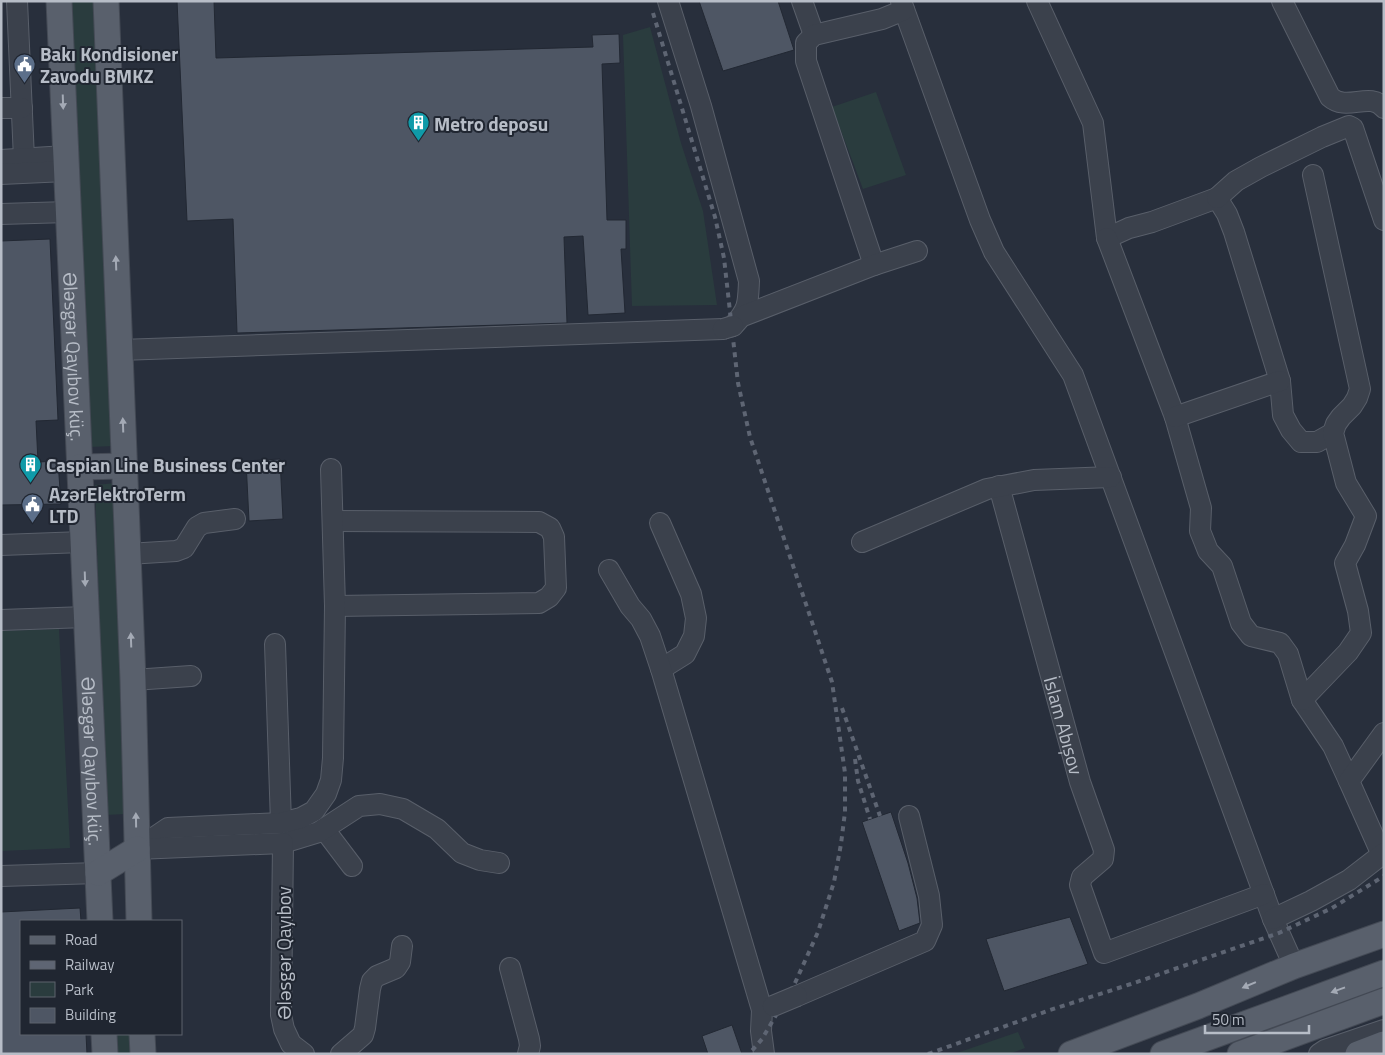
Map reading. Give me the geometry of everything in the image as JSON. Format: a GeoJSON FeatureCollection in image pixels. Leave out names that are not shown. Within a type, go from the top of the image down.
{"type":"FeatureCollection","features":[{"type":"Feature","properties":{"kind":"main road","name":"Ələsgər Qayıbov küç."},"geometry":{"type":"LineString","coordinates":[[59,1],[100,920]]}},
{"type":"Feature","properties":{"kind":"main road","name":"Ələsgər Qayıbov küç."},"geometry":{"type":"LineString","coordinates":[[106,1],[133,680],[139,920]]}},
{"type":"Feature","properties":{"kind":"main road"},"geometry":{"type":"LineString","coordinates":[[80,467],[124,466]]}},
{"type":"Feature","properties":{"kind":"main road"},"geometry":{"type":"LineString","coordinates":[[98,873],[137,849]]}},
{"type":"Feature","properties":{"kind":"main road"},"geometry":{"type":"LineString","coordinates":[[1071,1054],[1198,1006],[1294,966],[1384,934]]}},
{"type":"Feature","properties":{"kind":"main road"},"geometry":{"type":"LineString","coordinates":[[1163,1054],[1384,973]]}},
{"type":"Feature","properties":{"kind":"main road"},"geometry":{"type":"LineString","coordinates":[[1240,1054],[1384,1001]]}},
{"type":"Feature","properties":{"kind":"main road"},"geometry":{"type":"LineString","coordinates":[[104,1035],[105,1054]]}},
{"type":"Feature","properties":{"kind":"main road"},"geometry":{"type":"LineString","coordinates":[[142,1035],[143,1054]]}},
{"type":"Feature","properties":{"kind":"main road"},"geometry":{"type":"LineString","coordinates":[[1358,1054],[1379,1043]]}},
{"type":"Feature","properties":{"kind":"street"},"geometry":{"type":"LineString","coordinates":[[17,1],[24,159]]}},
{"type":"Feature","properties":{"kind":"street"},"geometry":{"type":"LineString","coordinates":[[668,1],[701,106],[749,281],[748,303],[733,323]]}},
{"type":"Feature","properties":{"kind":"street"},"geometry":{"type":"LineString","coordinates":[[802,1],[814,35]]}},
{"type":"Feature","properties":{"kind":"street"},"geometry":{"type":"LineString","coordinates":[[1037,1],[1093,123],[1107,238],[1175,417],[1201,508],[1200,531],[1208,551],[1222,566],[1241,622],[1251,636],[1280,643],[1288,654],[1302,700],[1333,746],[1383,854],[1341,884],[1273,919]]}},
{"type":"Feature","properties":{"kind":"street"},"geometry":{"type":"LineString","coordinates":[[1282,1],[1330,97],[1343,104],[1373,101],[1381,104],[1384,108]]}},
{"type":"Feature","properties":{"kind":"street"},"geometry":{"type":"LineString","coordinates":[[874,265],[806,61],[806,43],[814,35],[882,19],[903,6],[980,220],[994,252],[1073,375],[1273,919],[1294,966]]}},
{"type":"Feature","properties":{"kind":"street"},"geometry":{"type":"LineString","coordinates":[[1,108],[22,108]]}},
{"type":"Feature","properties":{"kind":"street"},"geometry":{"type":"LineString","coordinates":[[1107,238],[1129,228],[1152,222],[1217,198],[1236,181],[1261,167],[1349,126],[1353,128],[1384,220]]}},
{"type":"Feature","properties":{"kind":"street"},"geometry":{"type":"LineString","coordinates":[[1,160],[24,159],[66,163]]}},
{"type":"Feature","properties":{"kind":"street"},"geometry":{"type":"LineString","coordinates":[[1,174],[66,163]]}},
{"type":"Feature","properties":{"kind":"street"},"geometry":{"type":"LineString","coordinates":[[1302,700],[1348,652],[1361,633],[1358,611],[1345,563],[1375,516],[1346,483],[1334,433],[1336,424],[1352,406],[1360,389],[1313,176]]}},
{"type":"Feature","properties":{"kind":"street"},"geometry":{"type":"LineString","coordinates":[[1217,198],[1227,214],[1234,232],[1280,381],[1283,415],[1291,430],[1301,442],[1317,442],[1334,433]]}},
{"type":"Feature","properties":{"kind":"street"},"geometry":{"type":"LineString","coordinates":[[1,214],[68,212]]}},
{"type":"Feature","properties":{"kind":"street"},"geometry":{"type":"LineString","coordinates":[[120,350],[733,323],[874,265],[917,251]]}},
{"type":"Feature","properties":{"kind":"street"},"geometry":{"type":"LineString","coordinates":[[1175,417],[1280,381]]}},
{"type":"Feature","properties":{"kind":"street"},"geometry":{"type":"LineString","coordinates":[[137,849],[168,828],[281,823],[301,818],[314,811],[326,794],[331,780],[333,758],[335,606],[331,469]]}},
{"type":"Feature","properties":{"kind":"street"},"geometry":{"type":"LineString","coordinates":[[862,542],[987,489],[1034,480],[1111,478]]}},
{"type":"Feature","properties":{"kind":"street","name":"İslam Abışov"},"geometry":{"type":"LineString","coordinates":[[999,486],[1080,782],[1104,850],[1103,859],[1082,877],[1080,885],[1104,953],[1264,894]]}},
{"type":"Feature","properties":{"kind":"street"},"geometry":{"type":"LineString","coordinates":[[128,554],[176,551],[184,548],[197,527],[204,523],[235,519]]}},
{"type":"Feature","properties":{"kind":"street"},"geometry":{"type":"LineString","coordinates":[[333,521],[539,522],[550,528],[554,537],[556,588],[550,597],[539,603],[335,606]]}},
{"type":"Feature","properties":{"kind":"street"},"geometry":{"type":"LineString","coordinates":[[660,523],[691,594],[696,618],[694,636],[685,654],[662,669]]}},
{"type":"Feature","properties":{"kind":"street"},"geometry":{"type":"LineString","coordinates":[[1,545],[83,542]]}},
{"type":"Feature","properties":{"kind":"street"},"geometry":{"type":"LineString","coordinates":[[608,570],[630,606],[641,619],[650,636],[662,669],[767,1008],[761,1031],[764,1054]]}},
{"type":"Feature","properties":{"kind":"street"},"geometry":{"type":"LineString","coordinates":[[1,620],[86,617]]}},
{"type":"Feature","properties":{"kind":"street"},"geometry":{"type":"LineString","coordinates":[[274,644],[281,823]]}},
{"type":"Feature","properties":{"kind":"street"},"geometry":{"type":"LineString","coordinates":[[133,680],[191,676]]}},
{"type":"Feature","properties":{"kind":"street"},"geometry":{"type":"LineString","coordinates":[[1349,781],[1384,732]]}},
{"type":"Feature","properties":{"kind":"street"},"geometry":{"type":"LineString","coordinates":[[137,849],[283,843],[319,832],[358,806],[380,804],[403,809],[437,829],[462,853],[480,860],[499,863]]}},
{"type":"Feature","properties":{"kind":"street"},"geometry":{"type":"LineString","coordinates":[[767,1008],[925,942],[932,925],[929,896],[908,816]]}},
{"type":"Feature","properties":{"kind":"street"},"geometry":{"type":"LineString","coordinates":[[324,829],[352,866]]}},
{"type":"Feature","properties":{"kind":"street","name":"Ələsgər Qayıbov"},"geometry":{"type":"LineString","coordinates":[[283,843],[282,1015],[284,1029],[291,1044],[304,1054]]}},
{"type":"Feature","properties":{"kind":"street"},"geometry":{"type":"LineString","coordinates":[[1,876],[98,873]]}},
{"type":"Feature","properties":{"kind":"street"},"geometry":{"type":"LineString","coordinates":[[341,1054],[362,1035],[365,1028],[372,981],[377,976],[396,968],[400,962],[402,946]]}},
{"type":"Feature","properties":{"kind":"street"},"geometry":{"type":"LineString","coordinates":[[510,968],[529,1039],[528,1054]]}},
{"type":"Feature","properties":{"kind":"street"},"geometry":{"type":"LineString","coordinates":[[1319,1054],[1325,1050],[1379,1043]]}},
{"type":"Feature","properties":{"kind":"green space"},"geometry":{"type":"Polygon","coordinates":[[[71,1],[96,1],[114,446],[90,447],[71,1]]]}},
{"type":"Feature","properties":{"kind":"green space"},"geometry":{"type":"Polygon","coordinates":[[[650,27],[681,143],[703,211],[717,305],[632,306],[623,35],[650,27]]]}},
{"type":"Feature","properties":{"kind":"green space"},"geometry":{"type":"Polygon","coordinates":[[[876,92],[906,175],[863,189],[832,107],[876,92]]]}},
{"type":"Feature","properties":{"kind":"green space"},"geometry":{"type":"Polygon","coordinates":[[[116,483],[125,814],[106,815],[95,485],[116,483]]]}},
{"type":"Feature","properties":{"kind":"green space"},"geometry":{"type":"Polygon","coordinates":[[[59,629],[70,848],[1,851],[1,631],[59,629]]]}},
{"type":"Feature","properties":{"kind":"green space"},"geometry":{"type":"Polygon","coordinates":[[[1018,1032],[1025,1048],[1009,1054],[954,1054],[1018,1032]]]}},
{"type":"Feature","properties":{"kind":"green space"},"geometry":{"type":"Polygon","coordinates":[[[115,1035],[134,1035],[134,1054],[115,1054],[115,1035]]]}},
{"type":"Feature","properties":{"kind":"building","name":"Metro deposu"},"geometry":{"type":"Polygon","coordinates":[[[177,1],[214,1],[216,58],[593,47],[592,35],[619,34],[620,63],[602,64],[607,220],[626,220],[626,249],[621,249],[625,313],[588,315],[583,236],[564,237],[567,323],[237,333],[233,219],[187,221],[177,1]]]}},
{"type":"Feature","properties":{"kind":"building"},"geometry":{"type":"Polygon","coordinates":[[[699,1],[778,1],[794,50],[723,71],[699,1]]]}},
{"type":"Feature","properties":{"kind":"building"},"geometry":{"type":"Polygon","coordinates":[[[50,239],[58,420],[36,421],[38,462],[58,461],[61,504],[1,505],[1,241],[50,239]]]}},
{"type":"Feature","properties":{"kind":"building"},"geometry":{"type":"Polygon","coordinates":[[[280,459],[283,519],[249,521],[246,461],[280,459]]]}},
{"type":"Feature","properties":{"kind":"building"},"geometry":{"type":"Polygon","coordinates":[[[891,812],[908,863],[917,898],[920,923],[899,931],[862,822],[891,812]]]}},
{"type":"Feature","properties":{"kind":"building"},"geometry":{"type":"Polygon","coordinates":[[[80,908],[81,920],[20,920],[20,1035],[86,1035],[87,1054],[1,1054],[1,912],[80,908]]]}},
{"type":"Feature","properties":{"kind":"building"},"geometry":{"type":"Polygon","coordinates":[[[1070,917],[1088,964],[1004,991],[986,939],[1070,917]]]}},
{"type":"Feature","properties":{"kind":"building"},"geometry":{"type":"Polygon","coordinates":[[[732,1025],[742,1054],[708,1054],[702,1036],[732,1025]]]}},
{"type":"Feature","properties":{"kind":"railway"},"geometry":{"type":"LineString","coordinates":[[653,13],[715,217],[724,258],[738,383],[750,437],[832,682],[845,773],[845,812],[841,844],[834,882],[818,932],[795,983],[762,1039],[749,1054]]}},
{"type":"Feature","properties":{"kind":"railway"},"geometry":{"type":"LineString","coordinates":[[842,708],[880,816]]}},
{"type":"Feature","properties":{"kind":"railway"},"geometry":{"type":"LineString","coordinates":[[855,759],[858,781],[870,819]]}},
{"type":"Feature","properties":{"kind":"railway"},"geometry":{"type":"LineString","coordinates":[[928,1054],[1050,1010],[1279,933],[1332,908],[1384,876]]}},
{"type":"Feature","properties":{"kind":"place","name":"Bakı Kondisioner Zavodu BMKZ"},"geometry":{"type":"Point","coordinates":[24,83]}},
{"type":"Feature","properties":{"kind":"place","name":"Metro deposu"},"geometry":{"type":"Point","coordinates":[418,142]}},
{"type":"Feature","properties":{"kind":"place","name":"Caspian Line Business Center"},"geometry":{"type":"Point","coordinates":[30,483]}},
{"type":"Feature","properties":{"kind":"place","name":"AzərElektroTerm LTD"},"geometry":{"type":"Point","coordinates":[33,523]}}]}
